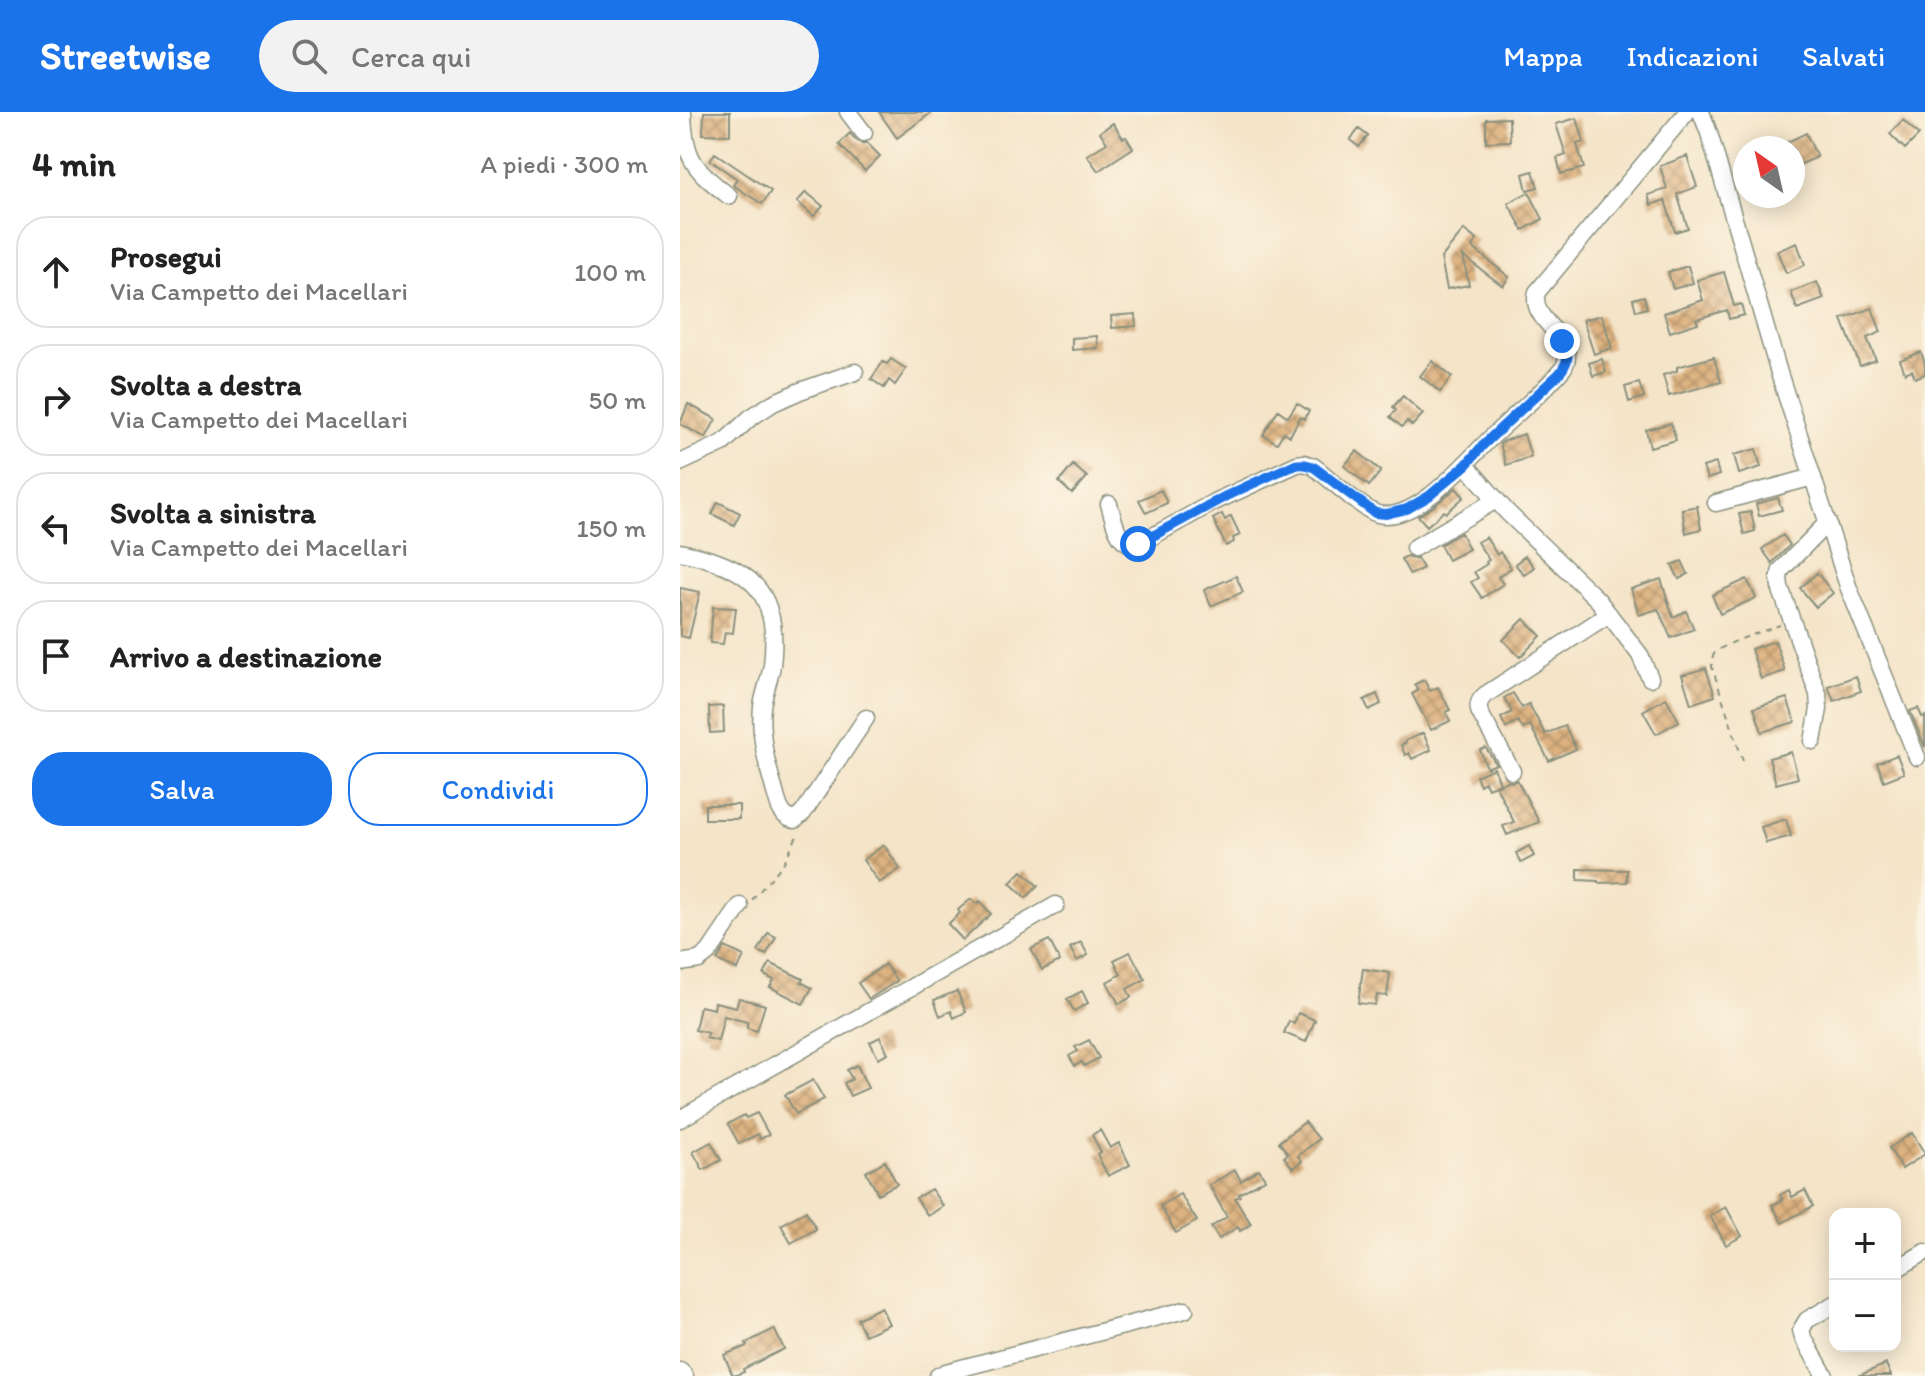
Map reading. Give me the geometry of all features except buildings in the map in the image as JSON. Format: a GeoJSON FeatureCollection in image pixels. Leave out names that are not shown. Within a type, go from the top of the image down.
{"type":"FeatureCollection","features":[{"type":"Feature","properties":{"kind":"street"},"geometry":{"type":"LineString","coordinates":[[683,112],[686,145],[692,161],[708,181],[729,196]]}},
{"type":"Feature","properties":{"kind":"street"},"geometry":{"type":"LineString","coordinates":[[848,112],[864,133]]}},
{"type":"Feature","properties":{"kind":"street"},"geometry":{"type":"LineString","coordinates":[[1109,504],[1120,536],[1127,543],[1135,544],[1226,496],[1297,464],[1315,468],[1375,513],[1402,510],[1418,503],[1466,465],[1484,444],[1559,374],[1568,360],[1567,350],[1536,308],[1537,292],[1687,112]]}},
{"type":"Feature","properties":{"kind":"street"},"geometry":{"type":"LineString","coordinates":[[1701,112],[1776,361],[1856,609],[1917,757]]}},
{"type":"Feature","properties":{"kind":"street"},"geometry":{"type":"LineString","coordinates":[[680,463],[723,443],[766,406],[855,372]]}},
{"type":"Feature","properties":{"kind":"street"},"geometry":{"type":"LineString","coordinates":[[1466,465],[1515,520],[1591,593],[1640,655],[1650,678]]}},
{"type":"Feature","properties":{"kind":"street"},"geometry":{"type":"LineString","coordinates":[[1716,503],[1813,477]]}},
{"type":"Feature","properties":{"kind":"street"},"geometry":{"type":"LineString","coordinates":[[1414,548],[1496,500]]}},
{"type":"Feature","properties":{"kind":"street"},"geometry":{"type":"LineString","coordinates":[[1813,741],[1819,699],[1780,587],[1780,573],[1828,522]]}},
{"type":"Feature","properties":{"kind":"street"},"geometry":{"type":"LineString","coordinates":[[680,552],[710,560],[743,575],[767,601],[773,648],[762,706],[764,747],[779,805],[786,817],[795,820],[813,799],[866,718]]}},
{"type":"Feature","properties":{"kind":"street"},"geometry":{"type":"LineString","coordinates":[[1512,771],[1478,710],[1480,700],[1609,614]]}},
{"type":"Feature","properties":{"kind":"street"},"geometry":{"type":"LineString","coordinates":[[680,1119],[1056,905]]}},
{"type":"Feature","properties":{"kind":"street"},"geometry":{"type":"LineString","coordinates":[[680,963],[699,960],[709,952],[740,906]]}},
{"type":"Feature","properties":{"kind":"street"},"geometry":{"type":"LineString","coordinates":[[1901,1266],[1925,1252]]}},
{"type":"Feature","properties":{"kind":"street"},"geometry":{"type":"LineString","coordinates":[[1825,1376],[1801,1330],[1805,1322],[1829,1308]]}},
{"type":"Feature","properties":{"kind":"street"},"geometry":{"type":"LineString","coordinates":[[938,1376],[1185,1310]]}},
{"type":"Feature","properties":{"kind":"street"},"geometry":{"type":"LineString","coordinates":[[680,1371],[685,1376]]}},
{"type":"Feature","properties":{"kind":"path"},"geometry":{"type":"LineString","coordinates":[[1743,761],[1712,659],[1721,648],[1792,620]]}},
{"type":"Feature","properties":{"kind":"path"},"geometry":{"type":"LineString","coordinates":[[740,906],[754,899],[783,864],[799,832],[795,820]]}},
{"type":"Feature","properties":{"kind":"route"},"geometry":{"type":"LineString","coordinates":[[1138,544],[1226,496],[1301,463],[1315,468],[1375,513],[1390,514],[1407,509],[1433,493],[1466,465],[1475,452],[1559,374],[1568,357],[1562,341]]}}]}
